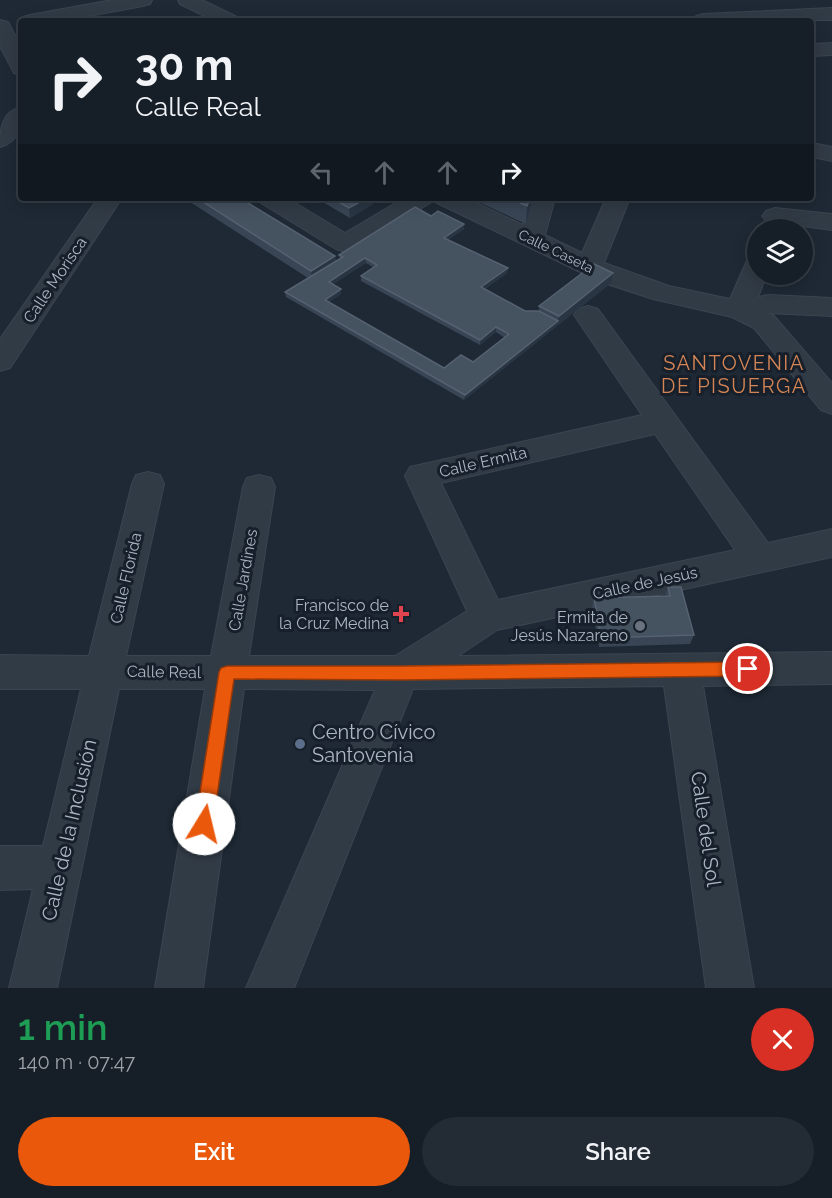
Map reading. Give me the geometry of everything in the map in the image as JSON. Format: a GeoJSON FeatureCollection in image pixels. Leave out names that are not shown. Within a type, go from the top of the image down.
{"type":"FeatureCollection","features":[{"type":"Feature","properties":{"kind":"street"},"geometry":{"type":"LineString","coordinates":[[46,18],[143,0]]}},
{"type":"Feature","properties":{"kind":"street"},"geometry":{"type":"LineString","coordinates":[[187,0],[224,18]]}},
{"type":"Feature","properties":{"kind":"street"},"geometry":{"type":"LineString","coordinates":[[789,18],[832,14]]}},
{"type":"Feature","properties":{"kind":"street"},"geometry":{"type":"LineString","coordinates":[[18,23],[0,26],[18,63]]}},
{"type":"Feature","properties":{"kind":"street"},"geometry":{"type":"LineString","coordinates":[[814,50],[832,49]]}},
{"type":"Feature","properties":{"kind":"street"},"geometry":{"type":"LineString","coordinates":[[0,140],[18,101]]}},
{"type":"Feature","properties":{"kind":"street"},"geometry":{"type":"LineString","coordinates":[[814,150],[832,154]]}},
{"type":"Feature","properties":{"kind":"street","name":"Calle Morisca"},"geometry":{"type":"LineString","coordinates":[[0,362],[108,201]]}},
{"type":"Feature","properties":{"kind":"street"},"geometry":{"type":"LineString","coordinates":[[275,201],[345,244],[416,201]]}},
{"type":"Feature","properties":{"kind":"street","name":"Calle Caseta"},"geometry":{"type":"LineString","coordinates":[[452,201],[610,276],[663,293],[740,310]]}},
{"type":"Feature","properties":{"kind":"street"},"geometry":{"type":"LineString","coordinates":[[531,239],[542,201]]}},
{"type":"Feature","properties":{"kind":"street"},"geometry":{"type":"LineString","coordinates":[[590,267],[617,201]]}},
{"type":"Feature","properties":{"kind":"street"},"geometry":{"type":"LineString","coordinates":[[776,214],[832,222]]}},
{"type":"Feature","properties":{"kind":"street"},"geometry":{"type":"LineString","coordinates":[[740,310],[749,285]]}},
{"type":"Feature","properties":{"kind":"street"},"geometry":{"type":"LineString","coordinates":[[740,310],[769,304],[832,307]]}},
{"type":"Feature","properties":{"kind":"street"},"geometry":{"type":"LineString","coordinates":[[740,310],[764,322],[832,403]]}},
{"type":"Feature","properties":{"kind":"street"},"geometry":{"type":"LineString","coordinates":[[588,315],[760,559]]}},
{"type":"Feature","properties":{"kind":"street","name":"Calle Ermita"},"geometry":{"type":"LineString","coordinates":[[488,617],[421,476],[664,421]]}},
{"type":"Feature","properties":{"kind":"street","name":"Calle Florida"},"geometry":{"type":"LineString","coordinates":[[104,671],[148,484]]}},
{"type":"Feature","properties":{"kind":"street","name":"Calle Jardines"},"geometry":{"type":"LineString","coordinates":[[179,988],[227,672],[259,487]]}},
{"type":"Feature","properties":{"kind":"street","name":"Calle de Jesús"},"geometry":{"type":"LineString","coordinates":[[401,673],[488,617],[832,543]]}},
{"type":"Feature","properties":{"kind":"street","name":"Calle Real"},"geometry":{"type":"LineString","coordinates":[[0,672],[401,673],[832,668]]}},
{"type":"Feature","properties":{"kind":"street","name":"Calle del Sol"},"geometry":{"type":"LineString","coordinates":[[681,669],[730,988]]}},
{"type":"Feature","properties":{"kind":"street","name":"Calle de la Inclusión"},"geometry":{"type":"LineString","coordinates":[[33,988],[104,671]]}},
{"type":"Feature","properties":{"kind":"street"},"geometry":{"type":"LineString","coordinates":[[270,988],[401,673]]}},
{"type":"Feature","properties":{"kind":"street"},"geometry":{"type":"LineString","coordinates":[[0,868],[61,867]]}},
{"type":"Feature","properties":{"kind":"building"},"geometry":{"type":"Polygon","coordinates":[[[202,201],[245,201],[335,256],[311,271],[202,201]]]}},
{"type":"Feature","properties":{"kind":"building"},"geometry":{"type":"Polygon","coordinates":[[[337,201],[362,201],[349,208],[337,201]]]}},
{"type":"Feature","properties":{"kind":"building"},"geometry":{"type":"Polygon","coordinates":[[[516,201],[529,201],[527,206],[516,201]]]}},
{"type":"Feature","properties":{"kind":"building"},"geometry":{"type":"Polygon","coordinates":[[[415,207],[431,216],[438,211],[464,224],[444,238],[508,268],[481,287],[525,311],[539,311],[558,321],[465,395],[285,292],[343,257],[339,255],[415,207]],[[365,258],[329,282],[341,289],[325,300],[444,368],[461,355],[473,362],[509,334],[496,327],[480,340],[361,276],[377,265],[365,258]]]}},
{"type":"Feature","properties":{"kind":"building"},"geometry":{"type":"Polygon","coordinates":[[[594,264],[613,273],[559,316],[539,306],[594,264]]]}},
{"type":"Feature","properties":{"kind":"building","name":"Ermita de Jesús Nazareno"},"geometry":{"type":"Polygon","coordinates":[[[668,587],[681,587],[694,635],[601,638],[594,598],[670,596],[668,587]]]}},
{"type":"Feature","properties":{"kind":"place","name":"Francisco de la Cruz Medina"},"geometry":{"type":"Point","coordinates":[401,614]}},
{"type":"Feature","properties":{"kind":"place","name":"Ermita de Jesús Nazareno"},"geometry":{"type":"Point","coordinates":[640,626]}},
{"type":"Feature","properties":{"kind":"place","name":"Centro Cívico Santovenia"},"geometry":{"type":"Point","coordinates":[300,744]}},
{"type":"Feature","properties":{"kind":"district","name":"SANTOVENIA DE PISUERGA"},"geometry":{"type":"Point","coordinates":[734,374]}},
{"type":"Feature","properties":{"kind":"route"},"geometry":{"type":"LineString","coordinates":[[204,824],[227,672],[401,673],[748,669]]}}]}
